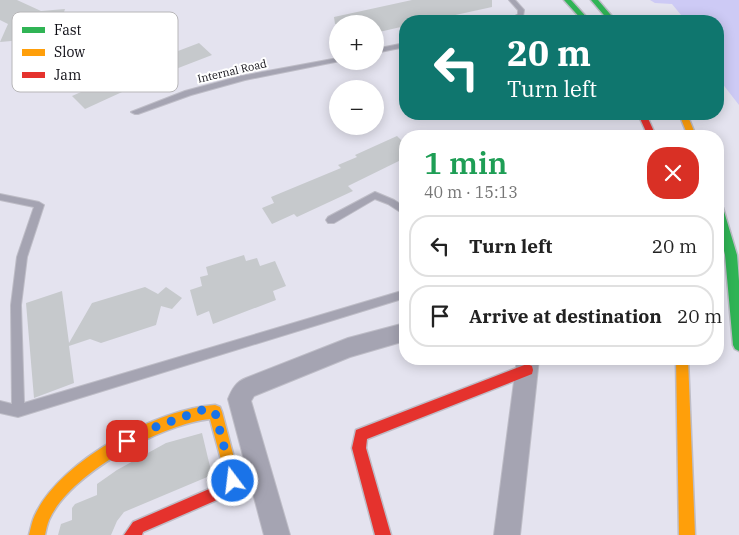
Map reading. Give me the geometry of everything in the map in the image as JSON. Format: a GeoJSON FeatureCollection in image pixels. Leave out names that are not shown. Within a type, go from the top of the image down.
{"type":"FeatureCollection","features":[{"type":"Feature","properties":{"kind":"main road"},"geometry":{"type":"LineString","coordinates":[[567,0],[581,15]]}},
{"type":"Feature","properties":{"kind":"main road"},"geometry":{"type":"LineString","coordinates":[[594,0],[608,15]]}},
{"type":"Feature","properties":{"kind":"main road"},"geometry":{"type":"LineString","coordinates":[[724,230],[731,255],[739,345]]}},
{"type":"Feature","properties":{"kind":"main road"},"geometry":{"type":"LineString","coordinates":[[382,535],[359,448],[361,435],[525,365]]}},
{"type":"Feature","properties":{"kind":"main road"},"geometry":{"type":"LineString","coordinates":[[682,365],[687,535]]}},
{"type":"Feature","properties":{"kind":"main road"},"geometry":{"type":"LineString","coordinates":[[37,535],[37,524],[50,502],[83,470],[142,432],[202,410],[215,412],[233,481],[228,488],[138,527],[132,535]]}},
{"type":"Feature","properties":{"kind":"street"},"geometry":{"type":"LineString","coordinates":[[277,535],[239,399],[246,389],[348,348],[399,334]]}},
{"type":"Feature","properties":{"kind":"street"},"geometry":{"type":"LineString","coordinates":[[507,535],[527,365]]}},
{"type":"Feature","properties":{"kind":"lane"},"geometry":{"type":"LineString","coordinates":[[512,0],[520,10],[521,15]]}},
{"type":"Feature","properties":{"kind":"lane"},"geometry":{"type":"LineString","coordinates":[[384,49],[399,46]]}},
{"type":"Feature","properties":{"kind":"lane","name":"Internal Road"},"geometry":{"type":"LineString","coordinates":[[135,112],[244,78],[329,62]]}},
{"type":"Feature","properties":{"kind":"lane"},"geometry":{"type":"LineString","coordinates":[[331,220],[375,195],[399,208]]}},
{"type":"Feature","properties":{"kind":"lane"},"geometry":{"type":"LineString","coordinates":[[0,198],[39,205],[22,257],[16,306],[18,411]]}},
{"type":"Feature","properties":{"kind":"lane"},"geometry":{"type":"LineString","coordinates":[[0,406],[18,411],[399,296]]}},
{"type":"Feature","properties":{"kind":"water"},"geometry":{"type":"Polygon","coordinates":[[[650,0],[739,0],[739,105],[724,86],[724,15],[681,15],[672,4],[655,3],[650,0]]]}},
{"type":"Feature","properties":{"kind":"building"},"geometry":{"type":"Polygon","coordinates":[[[0,0],[17,0],[41,11],[65,9],[64,12],[12,12],[12,41],[0,42],[8,24],[0,20],[0,0]]]}},
{"type":"Feature","properties":{"kind":"building"},"geometry":{"type":"Polygon","coordinates":[[[412,0],[492,0],[492,7],[455,15],[399,15],[399,27],[384,31],[384,15],[343,15],[412,0]]]}},
{"type":"Feature","properties":{"kind":"building"},"geometry":{"type":"Polygon","coordinates":[[[199,43],[212,55],[178,68],[178,51],[199,43]]]}},
{"type":"Feature","properties":{"kind":"building"},"geometry":{"type":"Polygon","coordinates":[[[81,92],[122,92],[85,109],[72,96],[81,92]]]}},
{"type":"Feature","properties":{"kind":"building"},"geometry":{"type":"Polygon","coordinates":[[[397,136],[399,138],[399,161],[348,186],[353,191],[297,217],[294,214],[272,224],[262,208],[274,203],[271,197],[341,168],[338,165],[357,157],[355,155],[397,136]]]}},
{"type":"Feature","properties":{"kind":"building"},"geometry":{"type":"Polygon","coordinates":[[[244,255],[246,261],[257,258],[260,266],[275,261],[286,286],[273,291],[276,300],[213,324],[209,311],[197,316],[190,290],[202,286],[200,277],[208,275],[206,267],[244,255]]]}},
{"type":"Feature","properties":{"kind":"building"},"geometry":{"type":"Polygon","coordinates":[[[145,287],[158,294],[166,287],[182,298],[172,309],[161,306],[156,325],[101,343],[90,339],[69,346],[74,383],[34,398],[26,303],[62,291],[69,343],[92,303],[145,287]]]}},
{"type":"Feature","properties":{"kind":"building"},"geometry":{"type":"Polygon","coordinates":[[[202,433],[212,475],[124,512],[117,521],[111,535],[58,535],[61,524],[72,520],[72,508],[75,504],[97,495],[97,484],[117,470],[166,443],[202,433]]]}},
{"type":"Feature","properties":{"kind":"traffic: fast"},"geometry":{"type":"LineString","coordinates":[[567,0],[581,15]]}},
{"type":"Feature","properties":{"kind":"traffic: fast"},"geometry":{"type":"LineString","coordinates":[[594,0],[608,15]]}},
{"type":"Feature","properties":{"kind":"traffic: fast"},"geometry":{"type":"LineString","coordinates":[[724,230],[731,255],[739,345]]}},
{"type":"Feature","properties":{"kind":"traffic: slow"},"geometry":{"type":"LineString","coordinates":[[685,120],[690,130]]}},
{"type":"Feature","properties":{"kind":"traffic: slow"},"geometry":{"type":"LineString","coordinates":[[682,365],[687,535]]}},
{"type":"Feature","properties":{"kind":"traffic: slow"},"geometry":{"type":"LineString","coordinates":[[37,535],[41,517],[69,482],[89,466],[133,438],[176,419],[215,412],[231,473]]}},
{"type":"Feature","properties":{"kind":"traffic: jam"},"geometry":{"type":"LineString","coordinates":[[645,120],[649,130]]}},
{"type":"Feature","properties":{"kind":"traffic: jam"},"geometry":{"type":"LineString","coordinates":[[383,535],[359,448],[361,435],[527,370]]}},
{"type":"Feature","properties":{"kind":"traffic: jam"},"geometry":{"type":"LineString","coordinates":[[132,535],[138,527],[228,488],[233,481],[231,473]]}},
{"type":"Feature","properties":{"kind":"route"},"geometry":{"type":"LineString","coordinates":[[127,441],[142,432],[202,410],[215,412],[233,481]]}}]}
